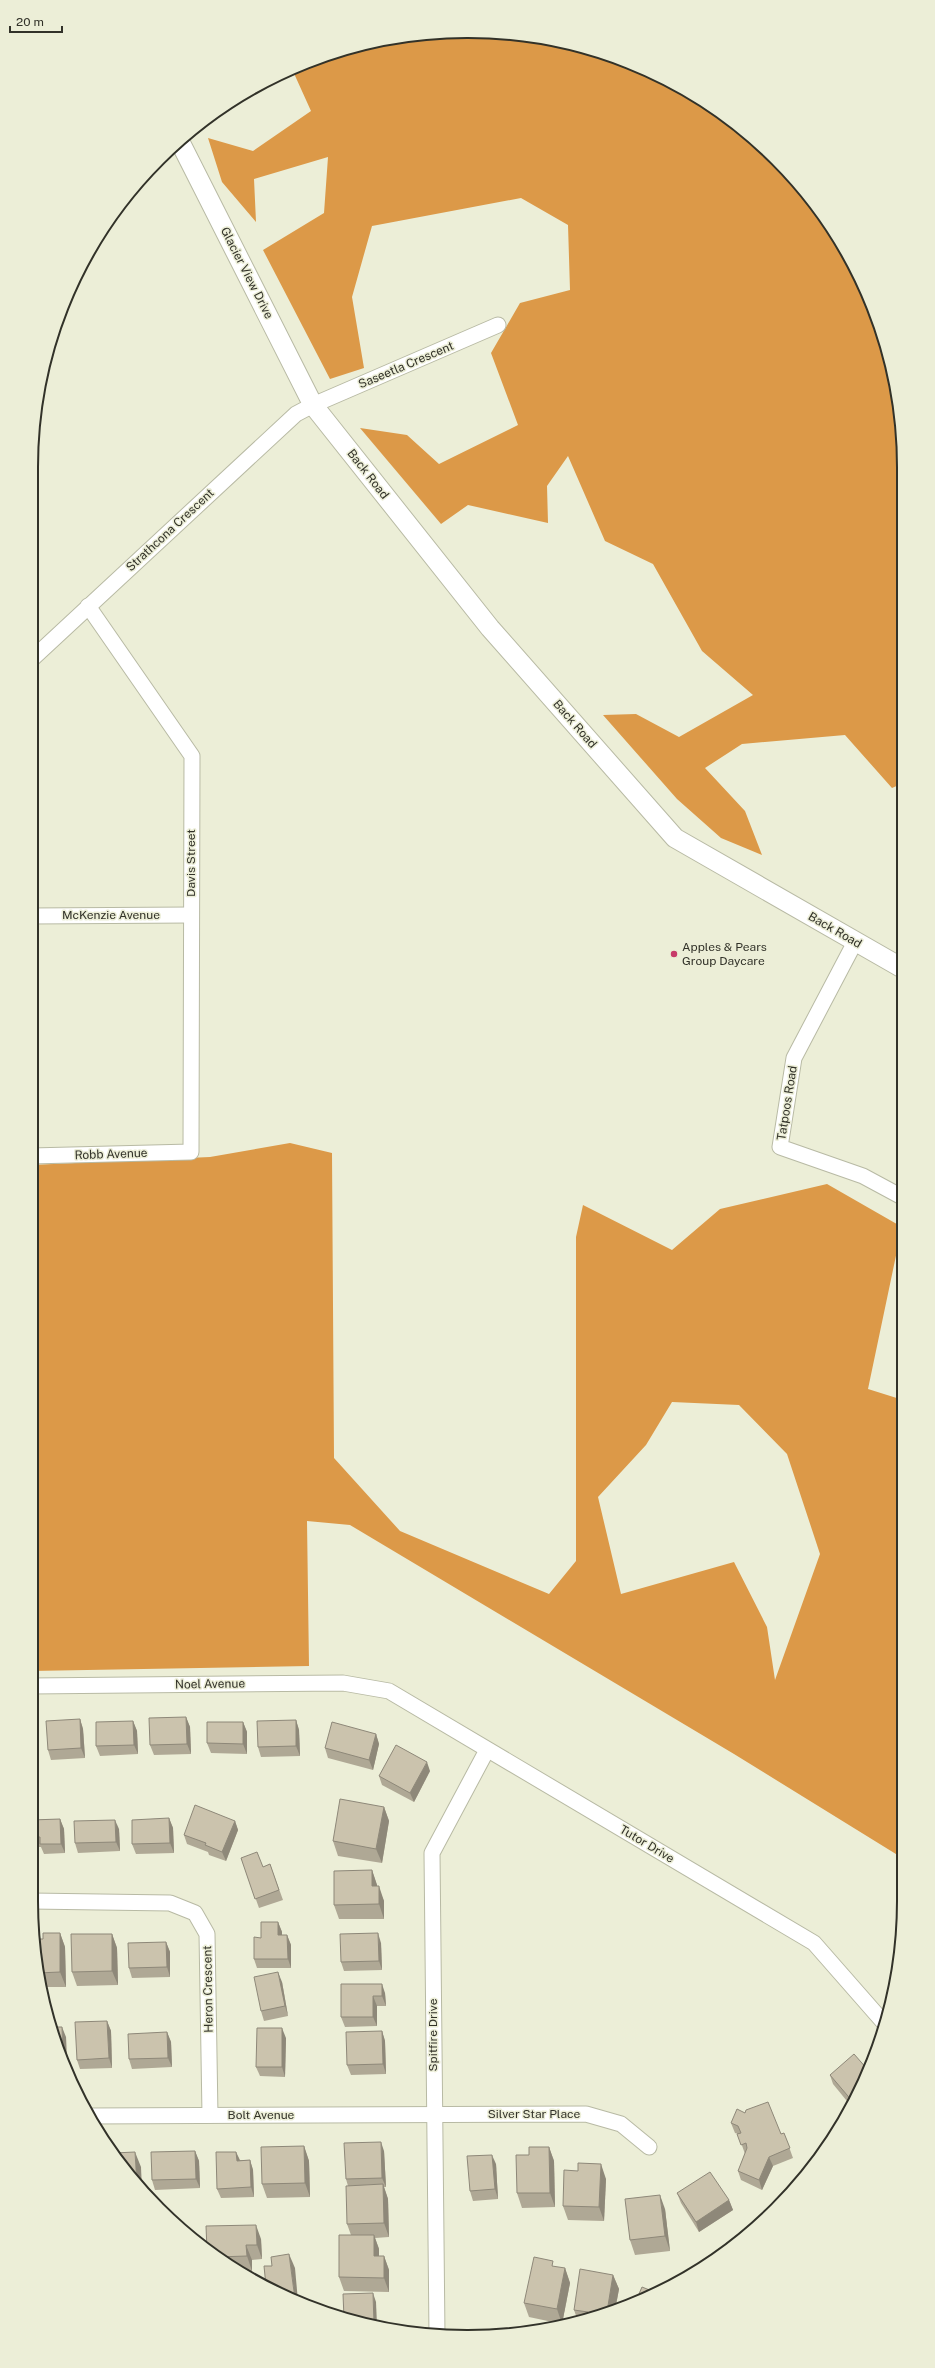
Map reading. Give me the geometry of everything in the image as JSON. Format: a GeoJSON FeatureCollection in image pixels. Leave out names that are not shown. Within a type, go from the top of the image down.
{"type":"FeatureCollection","features":[{"type":"Feature","properties":{"kind":"street","name":"Glacier View Drive"},"geometry":{"type":"LineString","coordinates":[[182,147],[313,405]]}},
{"type":"Feature","properties":{"kind":"street","name":"Saseetla Crescent"},"geometry":{"type":"LineString","coordinates":[[313,405],[498,325]]}},
{"type":"Feature","properties":{"kind":"street","name":"Strathcona Crescent"},"geometry":{"type":"LineString","coordinates":[[38,653],[296,414],[313,405]]}},
{"type":"Feature","properties":{"kind":"street","name":"Back Road"},"geometry":{"type":"LineString","coordinates":[[313,405],[490,628],[675,838],[897,965]]}},
{"type":"Feature","properties":{"kind":"street","name":"Davis Street"},"geometry":{"type":"LineString","coordinates":[[88,606],[192,756],[191,1152]]}},
{"type":"Feature","properties":{"kind":"street","name":"McKenzie Avenue"},"geometry":{"type":"LineString","coordinates":[[38,916],[191,915]]}},
{"type":"Feature","properties":{"kind":"street","name":"Tatpoos Road"},"geometry":{"type":"LineString","coordinates":[[856,942],[794,1058],[780,1147],[864,1176],[897,1194]]}},
{"type":"Feature","properties":{"kind":"street","name":"Robb Avenue"},"geometry":{"type":"LineString","coordinates":[[38,1156],[191,1152]]}},
{"type":"Feature","properties":{"kind":"street","name":"Noel Avenue"},"geometry":{"type":"LineString","coordinates":[[38,1686],[343,1683],[388,1691]]}},
{"type":"Feature","properties":{"kind":"street","name":"Tutor Drive"},"geometry":{"type":"LineString","coordinates":[[388,1691],[814,1942],[880,2018]]}},
{"type":"Feature","properties":{"kind":"street","name":"Spitfire Drive"},"geometry":{"type":"LineString","coordinates":[[437,2329],[433,2114],[432,1853],[488,1750]]}},
{"type":"Feature","properties":{"kind":"street","name":"Heron Crescent"},"geometry":{"type":"LineString","coordinates":[[38,1901],[170,1903],[195,1913],[207,1934],[210,2115]]}},
{"type":"Feature","properties":{"kind":"street","name":"Bolt Avenue"},"geometry":{"type":"LineString","coordinates":[[97,2116],[433,2114]]}},
{"type":"Feature","properties":{"kind":"street","name":"Silver Star Place"},"geometry":{"type":"LineString","coordinates":[[433,2114],[586,2114],[622,2124],[649,2147]]}},
{"type":"Feature","properties":{"kind":"shaded area"},"geometry":{"type":"Polygon","coordinates":[[[439,39],[496,39],[551,46],[606,61],[657,82],[682,96],[706,110],[729,127],[751,145],[790,184],[825,229],[853,278],[874,329],[889,384],[896,439],[897,468],[897,786],[892,788],[845,735],[742,744],[705,768],[745,811],[762,855],[721,838],[677,799],[603,715],[636,714],[679,737],[753,695],[702,651],[653,564],[605,541],[568,456],[547,486],[548,523],[468,505],[441,524],[360,428],[407,435],[439,464],[518,425],[491,353],[520,303],[570,290],[568,225],[521,198],[372,226],[352,297],[364,368],[330,379],[263,250],[324,213],[328,157],[254,179],[256,222],[222,182],[208,138],[253,151],[311,111],[295,75],[329,61],[356,53],[384,46],[439,39]]]}},
{"type":"Feature","properties":{"kind":"shaded area"},"geometry":{"type":"Polygon","coordinates":[[[290,1143],[332,1153],[334,1458],[400,1531],[549,1594],[576,1561],[576,1237],[583,1205],[672,1250],[720,1209],[827,1184],[897,1224],[897,1251],[868,1389],[897,1398],[897,1855],[734,1754],[350,1525],[307,1521],[309,1666],[38,1671],[38,1165],[210,1157],[290,1143]],[[672,1402],[646,1445],[598,1497],[621,1594],[734,1562],[767,1627],[775,1680],[820,1554],[787,1454],[739,1405],[672,1402]]]}},
{"type":"Feature","properties":{"kind":"building"},"geometry":{"type":"Polygon","coordinates":[[[186,1717],[187,1744],[150,1745],[149,1718],[186,1717]]]}},
{"type":"Feature","properties":{"kind":"building"},"geometry":{"type":"Polygon","coordinates":[[[80,1719],[81,1748],[48,1750],[46,1721],[80,1719]]]}},
{"type":"Feature","properties":{"kind":"building"},"geometry":{"type":"Polygon","coordinates":[[[296,1720],[296,1746],[258,1747],[257,1721],[296,1720]]]}},
{"type":"Feature","properties":{"kind":"building"},"geometry":{"type":"Polygon","coordinates":[[[133,1721],[134,1745],[96,1746],[96,1722],[133,1721]]]}},
{"type":"Feature","properties":{"kind":"building"},"geometry":{"type":"Polygon","coordinates":[[[207,1722],[243,1722],[243,1744],[207,1743],[207,1722]]]}},
{"type":"Feature","properties":{"kind":"building"},"geometry":{"type":"Polygon","coordinates":[[[332,1722],[376,1734],[369,1760],[325,1748],[332,1722]]]}},
{"type":"Feature","properties":{"kind":"building"},"geometry":{"type":"Polygon","coordinates":[[[396,1745],[427,1762],[410,1793],[379,1776],[396,1745]]]}},
{"type":"Feature","properties":{"kind":"building"},"geometry":{"type":"Polygon","coordinates":[[[340,1799],[384,1807],[376,1849],[333,1841],[340,1799]]]}},
{"type":"Feature","properties":{"kind":"building"},"geometry":{"type":"Polygon","coordinates":[[[195,1805],[235,1821],[222,1852],[205,1845],[206,1843],[184,1835],[195,1805]]]}},
{"type":"Feature","properties":{"kind":"building"},"geometry":{"type":"Polygon","coordinates":[[[169,1818],[170,1843],[132,1844],[132,1820],[169,1818]]]}},
{"type":"Feature","properties":{"kind":"building"},"geometry":{"type":"Polygon","coordinates":[[[60,1819],[61,1844],[40,1844],[40,1837],[38,1837],[38,1820],[60,1819]]]}},
{"type":"Feature","properties":{"kind":"building"},"geometry":{"type":"Polygon","coordinates":[[[115,1820],[116,1842],[75,1843],[74,1821],[115,1820]]]}},
{"type":"Feature","properties":{"kind":"building"},"geometry":{"type":"Polygon","coordinates":[[[257,1852],[263,1867],[270,1864],[279,1890],[255,1899],[241,1858],[257,1852]]]}},
{"type":"Feature","properties":{"kind":"building"},"geometry":{"type":"Polygon","coordinates":[[[372,1870],[372,1886],[379,1886],[379,1904],[334,1905],[334,1871],[372,1870]]]}},
{"type":"Feature","properties":{"kind":"building"},"geometry":{"type":"Polygon","coordinates":[[[261,1922],[278,1922],[278,1935],[287,1935],[288,1959],[254,1959],[254,1937],[261,1938],[261,1922]]]}},
{"type":"Feature","properties":{"kind":"building"},"geometry":{"type":"Polygon","coordinates":[[[43,1933],[60,1933],[60,1972],[44,1973],[40,1939],[43,1939],[43,1933]]]}},
{"type":"Feature","properties":{"kind":"building"},"geometry":{"type":"Polygon","coordinates":[[[378,1933],[379,1961],[341,1962],[340,1934],[378,1933]]]}},
{"type":"Feature","properties":{"kind":"building"},"geometry":{"type":"Polygon","coordinates":[[[71,1934],[112,1934],[112,1971],[72,1972],[71,1934]]]}},
{"type":"Feature","properties":{"kind":"building"},"geometry":{"type":"Polygon","coordinates":[[[166,1942],[167,1967],[129,1968],[128,1943],[166,1942]]]}},
{"type":"Feature","properties":{"kind":"building"},"geometry":{"type":"Polygon","coordinates":[[[278,1972],[285,2006],[261,2011],[254,1977],[278,1972]]]}},
{"type":"Feature","properties":{"kind":"building"},"geometry":{"type":"Polygon","coordinates":[[[341,1984],[382,1984],[382,1996],[373,1996],[373,2017],[341,2017],[341,1984]]]}},
{"type":"Feature","properties":{"kind":"building"},"geometry":{"type":"Polygon","coordinates":[[[107,2021],[109,2058],[77,2060],[75,2022],[107,2021]]]}},
{"type":"Feature","properties":{"kind":"building"},"geometry":{"type":"Polygon","coordinates":[[[57,2027],[62,2027],[63,2043],[57,2027]]]}},
{"type":"Feature","properties":{"kind":"building"},"geometry":{"type":"Polygon","coordinates":[[[257,2028],[282,2028],[282,2067],[256,2067],[257,2028]]]}},
{"type":"Feature","properties":{"kind":"building"},"geometry":{"type":"Polygon","coordinates":[[[382,2031],[383,2064],[347,2065],[346,2032],[382,2031]]]}},
{"type":"Feature","properties":{"kind":"building"},"geometry":{"type":"Polygon","coordinates":[[[167,2032],[168,2058],[129,2059],[128,2034],[167,2032]]]}},
{"type":"Feature","properties":{"kind":"building"},"geometry":{"type":"Polygon","coordinates":[[[854,2054],[864,2065],[849,2097],[830,2075],[854,2054]]]}},
{"type":"Feature","properties":{"kind":"building"},"geometry":{"type":"Polygon","coordinates":[[[768,2102],[781,2134],[784,2133],[790,2148],[769,2157],[759,2180],[738,2171],[747,2148],[746,2143],[741,2145],[737,2134],[741,2133],[738,2126],[731,2123],[737,2109],[745,2113],[746,2110],[768,2102]]]}},
{"type":"Feature","properties":{"kind":"building"},"geometry":{"type":"Polygon","coordinates":[[[381,2142],[382,2178],[346,2179],[344,2143],[381,2142]]]}},
{"type":"Feature","properties":{"kind":"building"},"geometry":{"type":"Polygon","coordinates":[[[304,2146],[305,2183],[262,2184],[261,2147],[304,2146]]]}},
{"type":"Feature","properties":{"kind":"building"},"geometry":{"type":"Polygon","coordinates":[[[529,2147],[549,2147],[550,2193],[517,2193],[516,2155],[529,2155],[529,2147]]]}},
{"type":"Feature","properties":{"kind":"building"},"geometry":{"type":"Polygon","coordinates":[[[195,2151],[196,2179],[152,2180],[151,2152],[195,2151]]]}},
{"type":"Feature","properties":{"kind":"building"},"geometry":{"type":"Polygon","coordinates":[[[135,2152],[136,2173],[127,2162],[120,2153],[135,2152]]]}},
{"type":"Feature","properties":{"kind":"building"},"geometry":{"type":"Polygon","coordinates":[[[216,2152],[236,2152],[237,2161],[250,2160],[251,2187],[217,2189],[216,2152]]]}},
{"type":"Feature","properties":{"kind":"building"},"geometry":{"type":"Polygon","coordinates":[[[492,2155],[495,2189],[470,2191],[467,2156],[492,2155]]]}},
{"type":"Feature","properties":{"kind":"building"},"geometry":{"type":"Polygon","coordinates":[[[578,2163],[601,2164],[599,2207],[563,2206],[564,2170],[578,2171],[578,2163]]]}},
{"type":"Feature","properties":{"kind":"building"},"geometry":{"type":"Polygon","coordinates":[[[710,2172],[729,2200],[696,2222],[677,2193],[710,2172]]]}},
{"type":"Feature","properties":{"kind":"building"},"geometry":{"type":"Polygon","coordinates":[[[383,2184],[384,2223],[347,2224],[346,2186],[383,2184]]]}},
{"type":"Feature","properties":{"kind":"building"},"geometry":{"type":"Polygon","coordinates":[[[660,2195],[665,2236],[630,2240],[625,2199],[660,2195]]]}},
{"type":"Feature","properties":{"kind":"building"},"geometry":{"type":"Polygon","coordinates":[[[256,2225],[257,2245],[246,2245],[247,2256],[227,2257],[207,2241],[206,2226],[256,2225]]]}},
{"type":"Feature","properties":{"kind":"building"},"geometry":{"type":"Polygon","coordinates":[[[339,2235],[374,2235],[374,2256],[384,2256],[384,2278],[339,2277],[339,2235]]]}},
{"type":"Feature","properties":{"kind":"building"},"geometry":{"type":"Polygon","coordinates":[[[289,2254],[294,2293],[265,2279],[264,2266],[272,2266],[271,2257],[289,2254]]]}},
{"type":"Feature","properties":{"kind":"building"},"geometry":{"type":"Polygon","coordinates":[[[534,2257],[553,2261],[552,2266],[565,2268],[557,2309],[524,2303],[534,2257]]]}},
{"type":"Feature","properties":{"kind":"building"},"geometry":{"type":"Polygon","coordinates":[[[580,2269],[613,2275],[608,2306],[588,2312],[574,2310],[580,2269]]]}},
{"type":"Feature","properties":{"kind":"building"},"geometry":{"type":"Polygon","coordinates":[[[642,2287],[649,2290],[639,2294],[642,2287]]]}},
{"type":"Feature","properties":{"kind":"building"},"geometry":{"type":"Polygon","coordinates":[[[373,2293],[374,2319],[344,2311],[343,2294],[373,2293]]]}},
{"type":"Feature","properties":{"kind":"place","name":"Apples & Pears Group Daycare"},"geometry":{"type":"Point","coordinates":[674,954]}}]}
